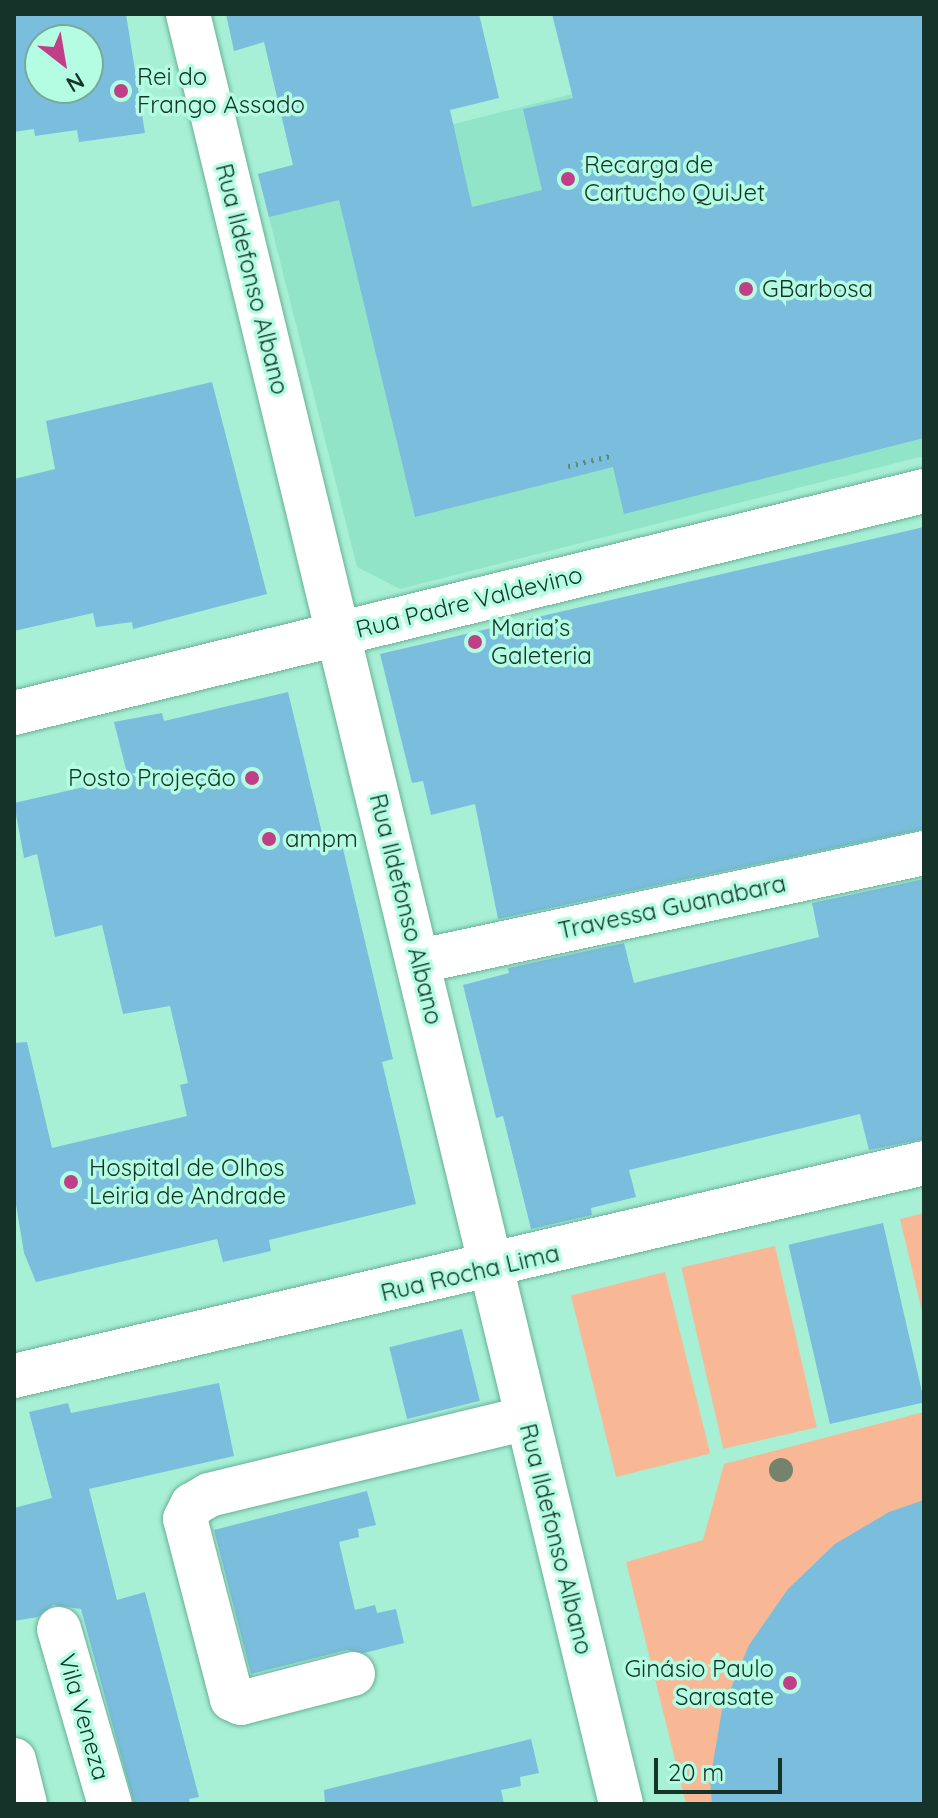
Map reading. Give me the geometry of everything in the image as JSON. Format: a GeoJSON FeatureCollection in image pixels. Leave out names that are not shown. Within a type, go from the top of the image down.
{"type":"FeatureCollection","features":[{"type":"Feature","properties":{"kind":"street","name":"Rua Ildefonso Albano"},"geometry":{"type":"LineString","coordinates":[[188,14],[420,961],[621,1804]]}},
{"type":"Feature","properties":{"kind":"street","name":"Rua Padre Valdevino"},"geometry":{"type":"LineString","coordinates":[[14,713],[924,491]]}},
{"type":"Feature","properties":{"kind":"street","name":"Travessa Guanabara"},"geometry":{"type":"LineString","coordinates":[[420,961],[924,853]]}},
{"type":"Feature","properties":{"kind":"street","name":"Rua Rocha Lima"},"geometry":{"type":"LineString","coordinates":[[14,1376],[491,1269],[924,1163]]}},
{"type":"Feature","properties":{"kind":"street"},"geometry":{"type":"LineString","coordinates":[[353,1674],[241,1703],[232,1699],[185,1519],[192,1505],[209,1495],[527,1418]]}},
{"type":"Feature","properties":{"kind":"street","name":"Vila Veneza"},"geometry":{"type":"LineString","coordinates":[[59,1629],[110,1804]]}},
{"type":"Feature","properties":{"kind":"street"},"geometry":{"type":"LineString","coordinates":[[14,1760],[25,1804]]}},
{"type":"Feature","properties":{"kind":"path"},"geometry":{"type":"LineString","coordinates":[[568,466],[610,456]]}},
{"type":"Feature","properties":{"kind":"shaded area"},"geometry":{"type":"Polygon","coordinates":[[[924,36],[924,456],[400,589],[357,567],[258,174],[592,89],[924,36]]]}},
{"type":"Feature","properties":{"kind":"shaded area"},"geometry":{"type":"Polygon","coordinates":[[[924,1213],[924,1320],[900,1219],[924,1213]]]}},
{"type":"Feature","properties":{"kind":"shaded area"},"geometry":{"type":"Polygon","coordinates":[[[775,1246],[817,1427],[723,1449],[681,1268],[775,1246]]]}},
{"type":"Feature","properties":{"kind":"shaded area"},"geometry":{"type":"Polygon","coordinates":[[[665,1272],[710,1453],[616,1477],[571,1295],[665,1272]]]}},
{"type":"Feature","properties":{"kind":"shaded area","name":"Ginásio Paulo Sarasate"},"geometry":{"type":"Polygon","coordinates":[[[924,1412],[924,1804],[686,1804],[626,1562],[703,1540],[724,1464],[924,1412]]]}},
{"type":"Feature","properties":{"kind":"building"},"geometry":{"type":"Polygon","coordinates":[[[14,14],[126,14],[145,133],[79,142],[77,130],[35,136],[34,129],[14,132],[14,14]]]}},
{"type":"Feature","properties":{"kind":"building"},"geometry":{"type":"Polygon","coordinates":[[[226,14],[479,14],[499,98],[450,110],[472,207],[542,190],[523,109],[573,98],[552,14],[924,14],[924,438],[624,514],[613,467],[415,517],[339,200],[269,217],[258,174],[293,165],[264,42],[234,51],[226,14]]]}},
{"type":"Feature","properties":{"kind":"building"},"geometry":{"type":"Polygon","coordinates":[[[212,382],[267,594],[133,629],[132,622],[96,627],[93,613],[14,631],[14,479],[55,469],[46,421],[212,382]]]}},
{"type":"Feature","properties":{"kind":"building"},"geometry":{"type":"Polygon","coordinates":[[[924,527],[924,829],[498,919],[475,804],[431,815],[423,781],[412,783],[380,654],[924,527]]]}},
{"type":"Feature","properties":{"kind":"building"},"geometry":{"type":"Polygon","coordinates":[[[288,692],[324,841],[340,836],[393,1059],[382,1062],[416,1204],[269,1240],[271,1251],[223,1262],[217,1239],[36,1282],[24,1253],[14,1192],[14,1043],[27,1042],[52,1148],[187,1116],[180,1085],[188,1083],[170,1006],[123,1014],[102,925],[55,937],[37,854],[24,858],[14,803],[128,777],[114,722],[162,713],[164,721],[288,692]]]}},
{"type":"Feature","properties":{"kind":"building"},"geometry":{"type":"Polygon","coordinates":[[[924,879],[924,1139],[869,1150],[860,1114],[629,1170],[636,1197],[591,1208],[592,1215],[531,1229],[503,1116],[496,1118],[463,985],[509,973],[508,968],[624,943],[634,983],[819,937],[812,903],[924,879]]]}},
{"type":"Feature","properties":{"kind":"building"},"geometry":{"type":"Polygon","coordinates":[[[883,1223],[924,1402],[830,1424],[788,1245],[883,1223]]]}},
{"type":"Feature","properties":{"kind":"building"},"geometry":{"type":"Polygon","coordinates":[[[462,1329],[480,1401],[407,1419],[389,1347],[462,1329]]]}},
{"type":"Feature","properties":{"kind":"building"},"geometry":{"type":"Polygon","coordinates":[[[219,1383],[234,1456],[89,1489],[117,1600],[145,1592],[199,1797],[189,1799],[190,1804],[134,1804],[81,1609],[53,1605],[38,1617],[14,1621],[14,1508],[52,1498],[29,1412],[68,1403],[71,1413],[219,1383]]]}},
{"type":"Feature","properties":{"kind":"building"},"geometry":{"type":"Polygon","coordinates":[[[367,1491],[376,1525],[358,1529],[359,1537],[339,1542],[355,1610],[375,1605],[377,1613],[396,1609],[404,1643],[364,1653],[347,1650],[251,1674],[214,1530],[367,1491]]]}},
{"type":"Feature","properties":{"kind":"building"},"geometry":{"type":"Polygon","coordinates":[[[924,1500],[924,1804],[712,1804],[710,1780],[722,1710],[749,1645],[788,1589],[835,1544],[889,1512],[924,1500]]]}},
{"type":"Feature","properties":{"kind":"building"},"geometry":{"type":"Polygon","coordinates":[[[531,1739],[539,1773],[520,1777],[521,1786],[501,1790],[504,1804],[325,1804],[324,1790],[531,1739]]]}},
{"type":"Feature","properties":{"kind":"place","name":"Rei do Frango Assado"},"geometry":{"type":"Point","coordinates":[121,91]}},
{"type":"Feature","properties":{"kind":"place","name":"Recarga de Cartucho QuiJet"},"geometry":{"type":"Point","coordinates":[568,179]}},
{"type":"Feature","properties":{"kind":"place","name":"GBarbosa"},"geometry":{"type":"Point","coordinates":[746,289]}},
{"type":"Feature","properties":{"kind":"place","name":"Maria’s Galeteria"},"geometry":{"type":"Point","coordinates":[475,642]}},
{"type":"Feature","properties":{"kind":"place","name":"Posto Projeção"},"geometry":{"type":"Point","coordinates":[252,778]}},
{"type":"Feature","properties":{"kind":"place","name":"ampm"},"geometry":{"type":"Point","coordinates":[269,839]}},
{"type":"Feature","properties":{"kind":"place","name":"Hospital de Olhos Leiria de Andrade"},"geometry":{"type":"Point","coordinates":[71,1182]}},
{"type":"Feature","properties":{"kind":"place","name":"Ginásio Paulo Sarasate"},"geometry":{"type":"Point","coordinates":[790,1683]}}]}
